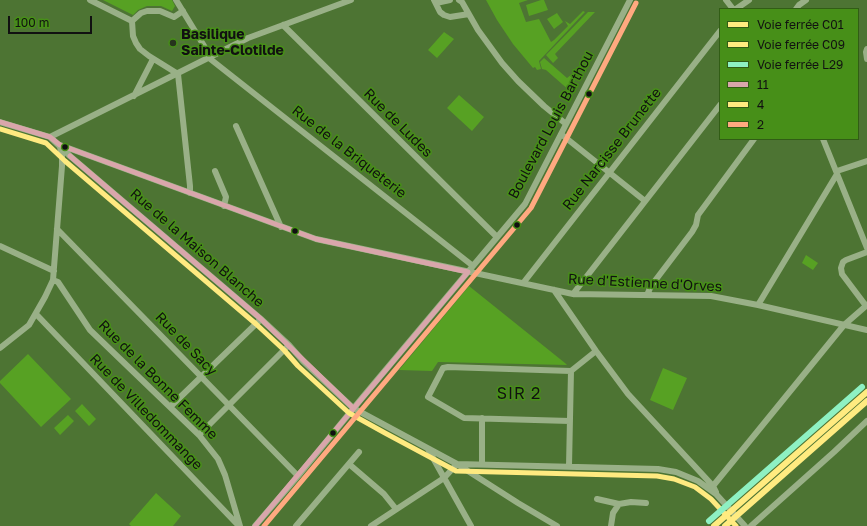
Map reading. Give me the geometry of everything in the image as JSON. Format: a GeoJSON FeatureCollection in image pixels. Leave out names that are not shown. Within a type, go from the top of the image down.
{"type":"FeatureCollection","features":[{"type":"Feature","properties":{"kind":"street"},"geometry":{"type":"LineString","coordinates":[[90,0],[132,21]]}},
{"type":"Feature","properties":{"kind":"street","name":"Rue de la Briqueterie"},"geometry":{"type":"LineString","coordinates":[[176,0],[211,57],[473,266]]}},
{"type":"Feature","properties":{"kind":"street"},"geometry":{"type":"LineString","coordinates":[[50,137],[248,38],[352,0]]}},
{"type":"Feature","properties":{"kind":"street"},"geometry":{"type":"LineString","coordinates":[[450,0],[435,2],[440,12],[444,15],[450,17],[469,14]]}},
{"type":"Feature","properties":{"kind":"street"},"geometry":{"type":"LineString","coordinates":[[459,0],[462,2],[489,45],[513,75],[544,106],[566,124]]}},
{"type":"Feature","properties":{"kind":"street","name":"Boulevard Louis Barthou"},"geometry":{"type":"LineString","coordinates":[[255,526],[525,204],[630,0]]}},
{"type":"Feature","properties":{"kind":"street"},"geometry":{"type":"LineString","coordinates":[[726,0],[732,8]]}},
{"type":"Feature","properties":{"kind":"street"},"geometry":{"type":"LineString","coordinates":[[737,8],[749,0]]}},
{"type":"Feature","properties":{"kind":"street"},"geometry":{"type":"LineString","coordinates":[[797,8],[806,0]]}},
{"type":"Feature","properties":{"kind":"street"},"geometry":{"type":"LineString","coordinates":[[132,21],[147,11],[160,11],[174,17],[183,11]]}},
{"type":"Feature","properties":{"kind":"street"},"geometry":{"type":"LineString","coordinates":[[132,21],[133,36],[140,49],[153,59],[178,74]]}},
{"type":"Feature","properties":{"kind":"street","name":"Rue de Ludes"},"geometry":{"type":"LineString","coordinates":[[283,25],[497,238]]}},
{"type":"Feature","properties":{"kind":"street","name":"Rue Narcisse Brunette"},"geometry":{"type":"LineString","coordinates":[[524,282],[719,32]]}},
{"type":"Feature","properties":{"kind":"street"},"geometry":{"type":"LineString","coordinates":[[867,49],[867,59]]}},
{"type":"Feature","properties":{"kind":"street"},"geometry":{"type":"LineString","coordinates":[[134,96],[153,59]]}},
{"type":"Feature","properties":{"kind":"street"},"geometry":{"type":"LineString","coordinates":[[178,74],[190,193]]}},
{"type":"Feature","properties":{"kind":"street"},"geometry":{"type":"LineString","coordinates":[[573,294],[719,106]]}},
{"type":"Feature","properties":{"kind":"street"},"geometry":{"type":"LineString","coordinates":[[0,122],[50,137],[60,145],[62,156],[53,280],[36,314],[28,325],[0,348]]}},
{"type":"Feature","properties":{"kind":"street"},"geometry":{"type":"LineString","coordinates":[[236,126],[281,227]]}},
{"type":"Feature","properties":{"kind":"street"},"geometry":{"type":"LineString","coordinates":[[561,134],[645,201]]}},
{"type":"Feature","properties":{"kind":"street"},"geometry":{"type":"LineString","coordinates":[[647,295],[651,286],[692,232],[696,225],[698,214],[753,140]]}},
{"type":"Feature","properties":{"kind":"street"},"geometry":{"type":"LineString","coordinates":[[824,140],[867,248]]}},
{"type":"Feature","properties":{"kind":"street","name":"Rue d'Estienne d'Orves"},"geometry":{"type":"LineString","coordinates":[[60,145],[316,239],[468,272],[524,282],[573,294],[711,296],[758,305],[867,330]]}},
{"type":"Feature","properties":{"kind":"street","name":"Rue de la Maison Blanche"},"geometry":{"type":"LineString","coordinates":[[60,145],[261,319],[353,408],[457,464],[553,525]]}},
{"type":"Feature","properties":{"kind":"street"},"geometry":{"type":"LineString","coordinates":[[86,169],[93,158]]}},
{"type":"Feature","properties":{"kind":"street"},"geometry":{"type":"LineString","coordinates":[[739,161],[746,163]]}},
{"type":"Feature","properties":{"kind":"street"},"geometry":{"type":"LineString","coordinates":[[758,305],[837,172],[867,161]]}},
{"type":"Feature","properties":{"kind":"street"},"geometry":{"type":"LineString","coordinates":[[215,171],[226,197],[224,206]]}},
{"type":"Feature","properties":{"kind":"street"},"geometry":{"type":"LineString","coordinates":[[264,220],[273,210]]}},
{"type":"Feature","properties":{"kind":"street","name":"Rue de Sacy"},"geometry":{"type":"LineString","coordinates":[[57,229],[298,476]]}},
{"type":"Feature","properties":{"kind":"street"},"geometry":{"type":"LineString","coordinates":[[0,246],[54,271]]}},
{"type":"Feature","properties":{"kind":"street"},"geometry":{"type":"LineString","coordinates":[[713,486],[844,325],[866,305],[842,274],[841,268],[843,262],[846,260],[867,252]]}},
{"type":"Feature","properties":{"kind":"street","name":"Rue de la Bonne Femme"},"geometry":{"type":"LineString","coordinates":[[53,280],[58,282],[90,330],[199,435],[218,459],[225,475],[239,526]]}},
{"type":"Feature","properties":{"kind":"street"},"geometry":{"type":"LineString","coordinates":[[554,290],[628,394],[713,486],[716,494]]}},
{"type":"Feature","properties":{"kind":"street","name":"Rue de Villedommange"},"geometry":{"type":"LineString","coordinates":[[36,314],[239,526]]}},
{"type":"Feature","properties":{"kind":"street"},"geometry":{"type":"LineString","coordinates":[[170,407],[261,319]]}},
{"type":"Feature","properties":{"kind":"street"},"geometry":{"type":"LineString","coordinates":[[199,435],[289,345]]}},
{"type":"Feature","properties":{"kind":"street"},"geometry":{"type":"LineString","coordinates":[[570,421],[464,418],[428,397],[443,368],[571,371],[596,351]]}},
{"type":"Feature","properties":{"kind":"street"},"geometry":{"type":"LineString","coordinates":[[569,466],[571,371]]}},
{"type":"Feature","properties":{"kind":"street"},"geometry":{"type":"LineString","coordinates":[[482,418],[482,464]]}},
{"type":"Feature","properties":{"kind":"street"},"geometry":{"type":"LineString","coordinates":[[751,526],[867,421]]}},
{"type":"Feature","properties":{"kind":"street"},"geometry":{"type":"LineString","coordinates":[[428,449],[471,526]]}},
{"type":"Feature","properties":{"kind":"street"},"geometry":{"type":"LineString","coordinates":[[296,526],[359,452]]}},
{"type":"Feature","properties":{"kind":"street"},"geometry":{"type":"LineString","coordinates":[[349,464],[384,494],[396,510]]}},
{"type":"Feature","properties":{"kind":"street"},"geometry":{"type":"LineString","coordinates":[[371,526],[444,478],[457,464],[658,469],[676,472],[698,481],[716,494],[743,524]]}},
{"type":"Feature","properties":{"kind":"street"},"geometry":{"type":"LineString","coordinates":[[687,476],[692,464]]}},
{"type":"Feature","properties":{"kind":"street"},"geometry":{"type":"LineString","coordinates":[[597,499],[618,504],[631,502],[646,503]]}},
{"type":"Feature","properties":{"kind":"street"},"geometry":{"type":"LineString","coordinates":[[611,526],[613,513],[618,504]]}},
{"type":"Feature","properties":{"kind":"green space"},"geometry":{"type":"Polygon","coordinates":[[[103,0],[172,0],[175,6],[172,11],[161,6],[147,6],[138,10],[133,15],[103,0]]]}},
{"type":"Feature","properties":{"kind":"green space"},"geometry":{"type":"Polygon","coordinates":[[[486,0],[528,0],[519,3],[526,22],[539,19],[551,42],[568,26],[565,21],[570,24],[583,11],[585,12],[539,61],[541,69],[537,70],[535,67],[533,68],[513,44],[486,0]]]}},
{"type":"Feature","properties":{"kind":"green space"},"geometry":{"type":"Polygon","coordinates":[[[544,0],[548,10],[529,16],[526,5],[544,0]]]}},
{"type":"Feature","properties":{"kind":"green space"},"geometry":{"type":"Polygon","coordinates":[[[588,12],[595,12],[555,54],[558,58],[553,63],[546,55],[588,12]]]}},
{"type":"Feature","properties":{"kind":"green space"},"geometry":{"type":"Polygon","coordinates":[[[557,13],[563,22],[554,29],[547,19],[557,13]]]}},
{"type":"Feature","properties":{"kind":"green space"},"geometry":{"type":"Polygon","coordinates":[[[444,32],[454,39],[437,58],[428,50],[444,32]]]}},
{"type":"Feature","properties":{"kind":"green space"},"geometry":{"type":"Polygon","coordinates":[[[544,58],[567,78],[576,71],[578,72],[570,91],[546,70],[542,69],[540,62],[544,58]]]}},
{"type":"Feature","properties":{"kind":"green space"},"geometry":{"type":"Polygon","coordinates":[[[459,95],[484,117],[472,131],[447,108],[459,95]]]}},
{"type":"Feature","properties":{"kind":"green space"},"geometry":{"type":"Polygon","coordinates":[[[806,255],[818,263],[813,270],[802,263],[806,255]]]}},
{"type":"Feature","properties":{"kind":"green space"},"geometry":{"type":"Polygon","coordinates":[[[469,286],[567,365],[438,362],[432,371],[399,370],[469,286]]]}},
{"type":"Feature","properties":{"kind":"green space"},"geometry":{"type":"Polygon","coordinates":[[[28,354],[71,399],[41,427],[0,383],[0,381],[28,354]]]}},
{"type":"Feature","properties":{"kind":"green space"},"geometry":{"type":"Polygon","coordinates":[[[663,368],[687,378],[673,410],[650,400],[663,368]]]}},
{"type":"Feature","properties":{"kind":"green space"},"geometry":{"type":"Polygon","coordinates":[[[82,404],[96,419],[89,426],[75,411],[82,404]]]}},
{"type":"Feature","properties":{"kind":"green space"},"geometry":{"type":"Polygon","coordinates":[[[68,415],[74,421],[60,435],[54,428],[68,415]]]}},
{"type":"Feature","properties":{"kind":"green space"},"geometry":{"type":"Polygon","coordinates":[[[156,493],[181,516],[173,526],[131,526],[129,524],[156,493]]]}},
{"type":"Feature","properties":{"kind":"rail line","name":"L29"},"geometry":{"type":"LineString","coordinates":[[709,521],[862,387]]}},
{"type":"Feature","properties":{"kind":"rail line","name":"C01"},"geometry":{"type":"LineString","coordinates":[[714,526],[867,392]]}},
{"type":"Feature","properties":{"kind":"rail line","name":"C09"},"geometry":{"type":"LineString","coordinates":[[725,526],[867,401]]}},
{"type":"Feature","properties":{"kind":"transit line","name":"2"},"geometry":{"type":"LineString","coordinates":[[264,526],[531,208],[636,3]]}},
{"type":"Feature","properties":{"kind":"transit line","name":"11"},"geometry":{"type":"LineString","coordinates":[[0,122],[50,137],[60,145],[316,239],[468,272],[255,526]]}},
{"type":"Feature","properties":{"kind":"transit line","name":"4"},"geometry":{"type":"LineString","coordinates":[[0,129],[46,143],[65,161],[256,324],[284,350],[298,366],[349,413],[385,433],[456,471],[657,476],[674,479],[695,487],[711,499],[736,526]]}},
{"type":"Feature","properties":{"kind":"transit line","name":"11"},"geometry":{"type":"LineString","coordinates":[[70,156],[261,319],[353,408]]}},
{"type":"Feature","properties":{"kind":"place","name":"Basilique Sainte-Clotilde"},"geometry":{"type":"Point","coordinates":[173,43]}},
{"type":"Feature","properties":{"kind":"district","name":"SIR 2"},"geometry":{"type":"Point","coordinates":[519,394]}}]}
